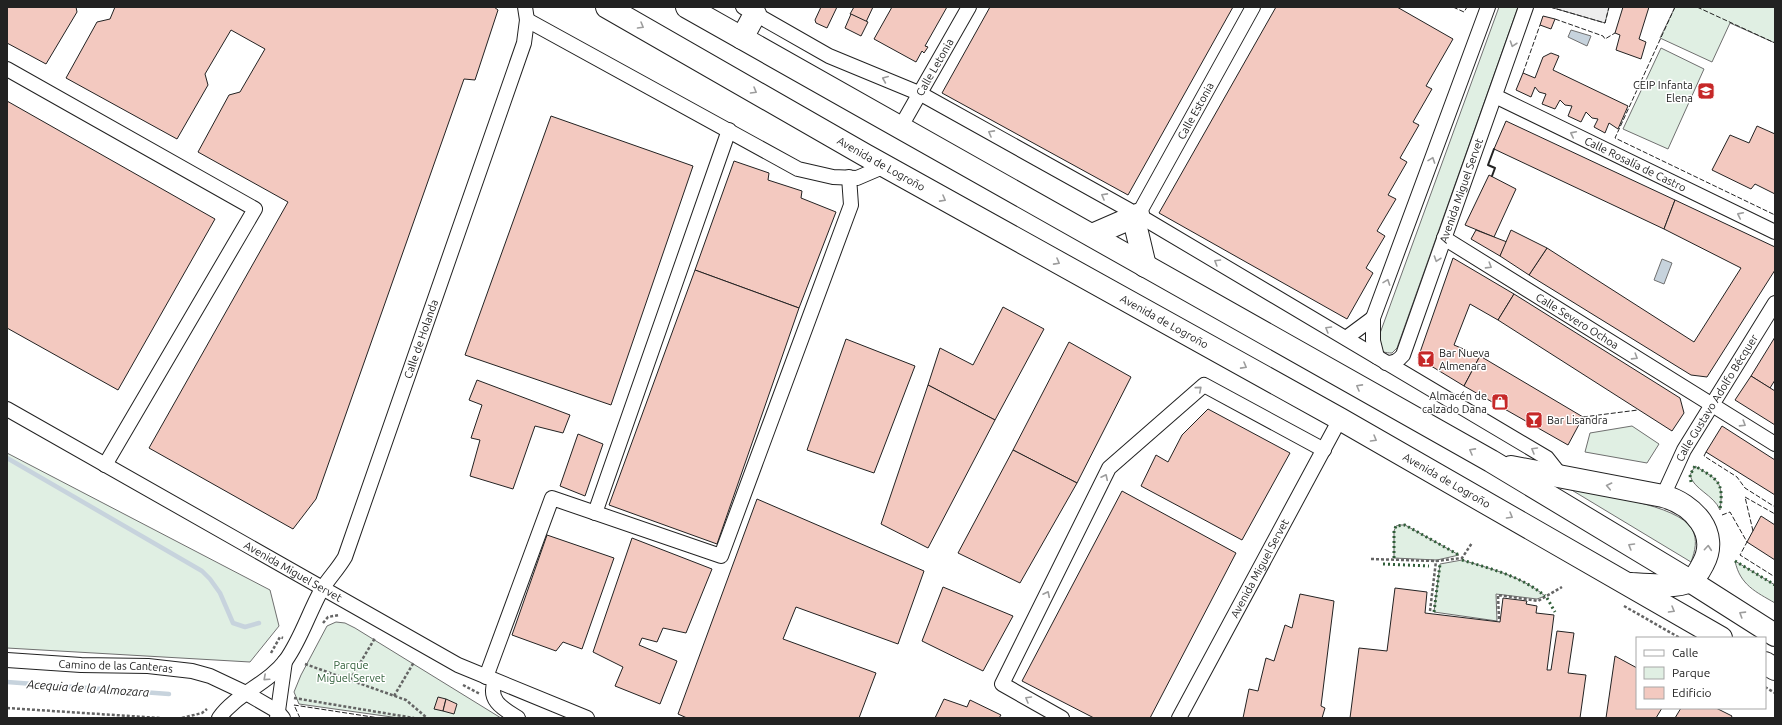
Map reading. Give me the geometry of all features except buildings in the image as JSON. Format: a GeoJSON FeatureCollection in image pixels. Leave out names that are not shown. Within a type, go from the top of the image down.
{"type":"FeatureCollection","features":[{"type":"Feature","properties":{"kind":"highway","name":"Avenida de Logroño"},"geometry":{"type":"LineString","coordinates":[[607,7],[885,166],[1340,420],[1719,637]]}},
{"type":"Feature","properties":{"kind":"highway"},"geometry":{"type":"LineString","coordinates":[[687,7],[1491,461],[1690,581],[1775,635]]}},
{"type":"Feature","properties":{"kind":"highway"},"geometry":{"type":"LineString","coordinates":[[742,38],[749,10]]}},
{"type":"Feature","properties":{"kind":"highway"},"geometry":{"type":"LineString","coordinates":[[1092,235],[1138,215]]}},
{"type":"Feature","properties":{"kind":"highway"},"geometry":{"type":"LineString","coordinates":[[1138,215],[1136,228],[1145,266]]}},
{"type":"Feature","properties":{"kind":"highway"},"geometry":{"type":"LineString","coordinates":[[1491,461],[1520,470],[1672,498],[1688,508],[1702,523],[1708,534],[1710,548],[1707,558],[1700,570],[1690,581],[1664,585],[1626,583]]}},
{"type":"Feature","properties":{"kind":"highway"},"geometry":{"type":"LineString","coordinates":[[1766,664],[1775,669]]}},
{"type":"Feature","properties":{"kind":"street","name":"Calle Letonia"},"geometry":{"type":"LineString","coordinates":[[900,128],[969,7]]}},
{"type":"Feature","properties":{"kind":"street","name":"Calle Estonia"},"geometry":{"type":"LineString","coordinates":[[1138,215],[1253,7]]}},
{"type":"Feature","properties":{"kind":"street"},"geometry":{"type":"LineString","coordinates":[[1381,360],[1373,341],[1373,318],[1488,7]]}},
{"type":"Feature","properties":{"kind":"street","name":"Avenida Miguel Servet"},"geometry":{"type":"LineString","coordinates":[[1381,360],[1398,360],[1403,355],[1526,7]]}},
{"type":"Feature","properties":{"kind":"street"},"geometry":{"type":"LineString","coordinates":[[749,10],[829,56],[920,94],[1138,215],[1547,458],[1562,477]]}},
{"type":"Feature","properties":{"kind":"street"},"geometry":{"type":"LineString","coordinates":[[526,14],[798,169],[833,177],[857,178],[885,166]]}},
{"type":"Feature","properties":{"kind":"street","name":"Calle de Holanda"},"geometry":{"type":"LineString","coordinates":[[221,713],[259,685],[285,660],[322,589],[339,568],[345,557],[521,52],[526,14]]}},
{"type":"Feature","properties":{"kind":"street"},"geometry":{"type":"LineString","coordinates":[[7,69],[255,209],[105,465]]}},
{"type":"Feature","properties":{"kind":"street","name":"Calle Rosalía de Castro"},"geometry":{"type":"LineString","coordinates":[[1495,96],[1775,232]]}},
{"type":"Feature","properties":{"kind":"street"},"geometry":{"type":"LineString","coordinates":[[595,513],[729,130]]}},
{"type":"Feature","properties":{"kind":"street"},"geometry":{"type":"LineString","coordinates":[[518,718],[499,706],[493,693],[491,679],[552,498],[721,556],[851,205],[849,177]]}},
{"type":"Feature","properties":{"kind":"street","name":"Calle Severo Ochoa"},"geometry":{"type":"LineString","coordinates":[[1444,238],[1775,444]]}},
{"type":"Feature","properties":{"kind":"street","name":"Calle Gustavo Adolfo Bécquer"},"geometry":{"type":"LineString","coordinates":[[1663,496],[1684,450],[1711,404],[1775,303]]}},
{"type":"Feature","properties":{"kind":"street"},"geometry":{"type":"LineString","coordinates":[[1346,338],[1373,318]]}},
{"type":"Feature","properties":{"kind":"street"},"geometry":{"type":"LineString","coordinates":[[1062,718],[1002,684],[1109,468],[1204,384],[1324,450]]}},
{"type":"Feature","properties":{"kind":"street","name":"Avenida Miguel Servet"},"geometry":{"type":"LineString","coordinates":[[7,409],[458,666],[587,718]]}},
{"type":"Feature","properties":{"kind":"street","name":"Avenida Miguel Servet"},"geometry":{"type":"LineString","coordinates":[[1180,718],[1340,420]]}},
{"type":"Feature","properties":{"kind":"street","name":"Camino de las Canteras"},"geometry":{"type":"LineString","coordinates":[[7,660],[82,665],[148,666],[192,671],[210,676],[246,694],[279,716]]}},
{"type":"Feature","properties":{"kind":"street","name":"Calle de Holanda"},"geometry":{"type":"LineString","coordinates":[[279,716],[285,660]]}},
{"type":"Feature","properties":{"kind":"street"},"geometry":{"type":"LineString","coordinates":[[221,713],[222,682]]}},
{"type":"Feature","properties":{"kind":"path"},"geometry":{"type":"LineString","coordinates":[[1371,559],[1436,561],[1462,558],[1472,543]]}},
{"type":"Feature","properties":{"kind":"path"},"geometry":{"type":"LineString","coordinates":[[1430,611],[1436,561]]}},
{"type":"Feature","properties":{"kind":"path"},"geometry":{"type":"LineString","coordinates":[[1499,619],[1498,596],[1538,601],[1562,587]]}},
{"type":"Feature","properties":{"kind":"path"},"geometry":{"type":"LineString","coordinates":[[320,628],[328,617],[340,615]]}},
{"type":"Feature","properties":{"kind":"path"},"geometry":{"type":"LineString","coordinates":[[268,658],[280,637],[294,645]]}},
{"type":"Feature","properties":{"kind":"path"},"geometry":{"type":"LineString","coordinates":[[350,680],[375,638]]}},
{"type":"Feature","properties":{"kind":"path"},"geometry":{"type":"LineString","coordinates":[[394,696],[414,662]]}},
{"type":"Feature","properties":{"kind":"path"},"geometry":{"type":"LineString","coordinates":[[305,664],[332,672],[406,700],[427,718]]}},
{"type":"Feature","properties":{"kind":"path"},"geometry":{"type":"LineString","coordinates":[[182,718],[202,713],[208,708],[214,701],[222,682]]}},
{"type":"Feature","properties":{"kind":"path"},"geometry":{"type":"LineString","coordinates":[[459,682],[499,706]]}},
{"type":"Feature","properties":{"kind":"path"},"geometry":{"type":"LineString","coordinates":[[1766,688],[1775,693]]}},
{"type":"Feature","properties":{"kind":"path"},"geometry":{"type":"LineString","coordinates":[[291,698],[414,718]]}},
{"type":"Feature","properties":{"kind":"path"},"geometry":{"type":"LineString","coordinates":[[7,708],[160,718]]}},
{"type":"Feature","properties":{"kind":"green space"},"geometry":{"type":"Polygon","coordinates":[[[1499,7],[1518,7],[1397,348],[1392,353],[1384,352],[1380,347],[1379,336],[1499,7]]]}},
{"type":"Feature","properties":{"kind":"green space"},"geometry":{"type":"Polygon","coordinates":[[[1675,7],[1775,7],[1775,43],[1730,23],[1712,62],[1660,38],[1675,7]]]}},
{"type":"Feature","properties":{"kind":"green space"},"geometry":{"type":"Polygon","coordinates":[[[1661,48],[1704,69],[1668,149],[1623,129],[1661,48]]]}},
{"type":"Feature","properties":{"kind":"green space"},"geometry":{"type":"Polygon","coordinates":[[[1632,426],[1659,444],[1647,463],[1585,452],[1590,433],[1632,426]]]}},
{"type":"Feature","properties":{"kind":"green space"},"geometry":{"type":"Polygon","coordinates":[[[7,453],[270,590],[279,626],[250,662],[7,648],[7,453]]]}},
{"type":"Feature","properties":{"kind":"green space"},"geometry":{"type":"Polygon","coordinates":[[[1695,466],[1718,482],[1721,493],[1720,510],[1713,500],[1692,480],[1690,475],[1695,466]]]}},
{"type":"Feature","properties":{"kind":"green space"},"geometry":{"type":"Polygon","coordinates":[[[1570,489],[1655,507],[1684,520],[1692,529],[1695,537],[1695,550],[1691,562],[1570,489]]]}},
{"type":"Feature","properties":{"kind":"green space"},"geometry":{"type":"Polygon","coordinates":[[[1405,525],[1459,555],[1437,560],[1394,558],[1394,531],[1396,526],[1405,525]]]}},
{"type":"Feature","properties":{"kind":"green space"},"geometry":{"type":"Polygon","coordinates":[[[1462,560],[1516,578],[1536,589],[1545,596],[1537,599],[1496,594],[1497,621],[1434,612],[1440,564],[1462,560]]]}},
{"type":"Feature","properties":{"kind":"green space"},"geometry":{"type":"Polygon","coordinates":[[[1735,561],[1775,585],[1775,603],[1755,591],[1745,582],[1737,569],[1735,561]]]}},
{"type":"Feature","properties":{"kind":"green space","name":"Parque Miguel Servet"},"geometry":{"type":"Polygon","coordinates":[[[336,622],[345,623],[355,628],[501,718],[399,718],[299,704],[294,692],[301,675],[327,626],[336,622]]]}},
{"type":"Feature","properties":{"kind":"shaded area"},"geometry":{"type":"Polygon","coordinates":[[[1550,7],[1609,7],[1605,23],[1550,7]]]}},
{"type":"Feature","properties":{"kind":"shaded area"},"geometry":{"type":"Polygon","coordinates":[[[1571,30],[1591,36],[1587,46],[1568,37],[1571,30]]]}},
{"type":"Feature","properties":{"kind":"shaded area"},"geometry":{"type":"Polygon","coordinates":[[[1662,259],[1672,263],[1664,284],[1654,280],[1662,259]]]}},
{"type":"Feature","properties":{"kind":"waterway"},"geometry":{"type":"LineString","coordinates":[[7,458],[202,571],[220,593],[233,623],[245,627],[259,623]]}},
{"type":"Feature","properties":{"kind":"waterway","name":"Acequia de la Almozara"},"geometry":{"type":"LineString","coordinates":[[7,682],[169,694]]}},
{"type":"Feature","properties":{"kind":"hedge"},"geometry":{"type":"LineString","coordinates":[[1691,482],[1690,475],[1695,466],[1714,478],[1720,487],[1720,510]]}},
{"type":"Feature","properties":{"kind":"hedge"},"geometry":{"type":"LineString","coordinates":[[1394,558],[1394,531],[1396,526],[1405,525],[1459,555]]}},
{"type":"Feature","properties":{"kind":"hedge"},"geometry":{"type":"LineString","coordinates":[[1462,560],[1516,578],[1536,589],[1545,596]]}},
{"type":"Feature","properties":{"kind":"hedge"},"geometry":{"type":"LineString","coordinates":[[1735,561],[1775,585]]}},
{"type":"Feature","properties":{"kind":"hedge"},"geometry":{"type":"LineString","coordinates":[[1383,564],[1429,566]]}},
{"type":"Feature","properties":{"kind":"hedge"},"geometry":{"type":"LineString","coordinates":[[1434,612],[1440,564]]}},
{"type":"Feature","properties":{"kind":"hedge"},"geometry":{"type":"LineString","coordinates":[[1547,598],[1555,612]]}},
{"type":"Feature","properties":{"kind":"fence"},"geometry":{"type":"LineString","coordinates":[[1453,7],[1464,12],[1467,7]]}},
{"type":"Feature","properties":{"kind":"fence"},"geometry":{"type":"LineString","coordinates":[[1550,7],[1605,23],[1609,7]]}},
{"type":"Feature","properties":{"kind":"fence"},"geometry":{"type":"LineString","coordinates":[[1675,7],[1615,138],[1775,215]]}},
{"type":"Feature","properties":{"kind":"fence"},"geometry":{"type":"LineString","coordinates":[[1697,7],[1775,43]]}},
{"type":"Feature","properties":{"kind":"fence"},"geometry":{"type":"LineString","coordinates":[[1555,19],[1603,36],[1605,39],[1615,33]]}},
{"type":"Feature","properties":{"kind":"fence"},"geometry":{"type":"LineString","coordinates":[[1523,73],[1540,25]]}},
{"type":"Feature","properties":{"kind":"fence"},"geometry":{"type":"LineString","coordinates":[[1583,417],[1638,410]]}},
{"type":"Feature","properties":{"kind":"fence"},"geometry":{"type":"LineString","coordinates":[[1706,452],[1704,456],[1737,477],[1745,488],[1775,507]]}},
{"type":"Feature","properties":{"kind":"fence"},"geometry":{"type":"LineString","coordinates":[[1753,531],[1745,497],[1775,514]]}},
{"type":"Feature","properties":{"kind":"fence"},"geometry":{"type":"LineString","coordinates":[[1722,515],[1730,512],[1747,542],[1740,555],[1775,577]]}},
{"type":"Feature","properties":{"kind":"fence"},"geometry":{"type":"LineString","coordinates":[[300,718],[294,705],[379,718]]}},
{"type":"Feature","properties":{"kind":"wall"},"geometry":{"type":"LineString","coordinates":[[1492,176],[1495,168],[1488,165],[1494,149]]}},
{"type":"Feature","properties":{"kind":"place","name":"CEIP Infanta Elena"},"geometry":{"type":"Point","coordinates":[1706,91]}},
{"type":"Feature","properties":{"kind":"place","name":"Bar Nueva Almenara"},"geometry":{"type":"Point","coordinates":[1426,359]}},
{"type":"Feature","properties":{"kind":"place","name":"Almacén de calzado Dana"},"geometry":{"type":"Point","coordinates":[1500,402]}},
{"type":"Feature","properties":{"kind":"place","name":"Bar Lisandra"},"geometry":{"type":"Point","coordinates":[1534,420]}}]}
